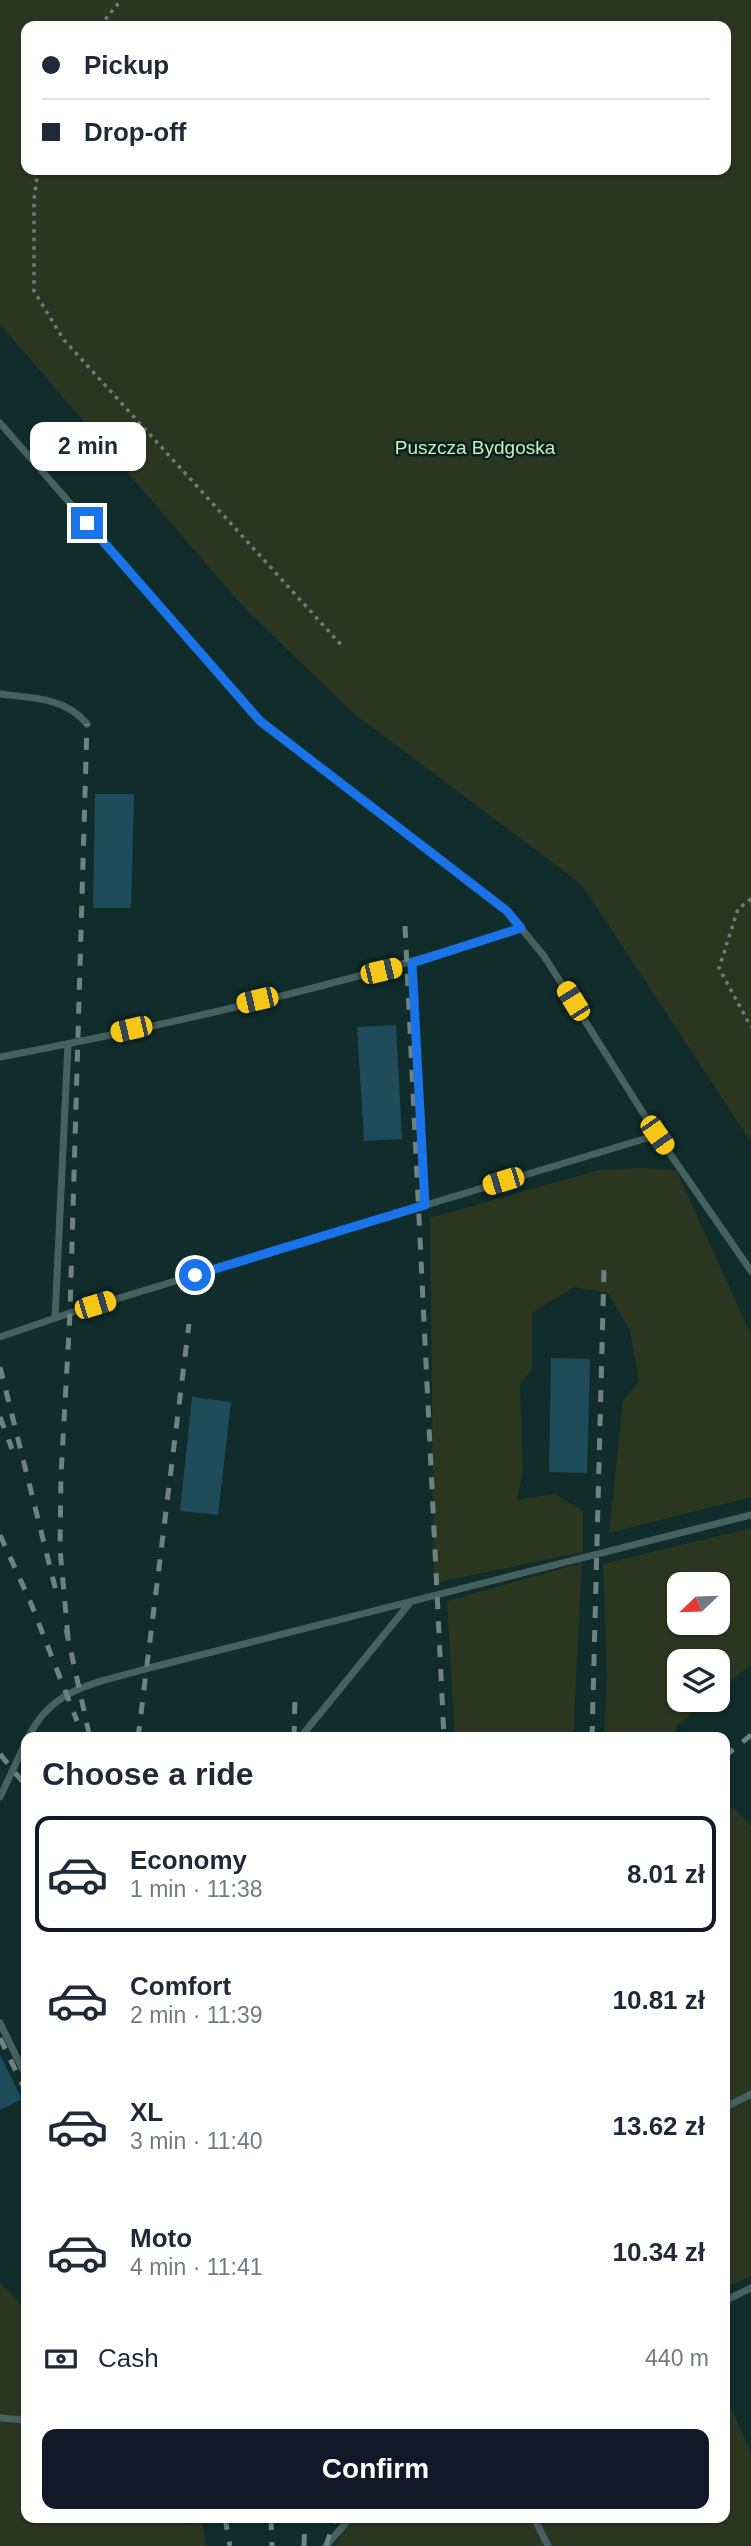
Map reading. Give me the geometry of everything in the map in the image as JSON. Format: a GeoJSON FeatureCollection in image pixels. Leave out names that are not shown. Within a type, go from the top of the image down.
{"type":"FeatureCollection","features":[{"type":"Feature","properties":{"kind":"lane"},"geometry":{"type":"LineString","coordinates":[[0,424],[260,721],[507,911],[544,956],[657,1135],[751,1271]]}},
{"type":"Feature","properties":{"kind":"lane"},"geometry":{"type":"LineString","coordinates":[[0,694],[44,699],[70,708],[86,724]]}},
{"type":"Feature","properties":{"kind":"lane"},"geometry":{"type":"LineString","coordinates":[[0,1057],[68,1044],[412,963],[521,928]]}},
{"type":"Feature","properties":{"kind":"lane"},"geometry":{"type":"LineString","coordinates":[[412,963],[425,1205]]}},
{"type":"Feature","properties":{"kind":"lane"},"geometry":{"type":"LineString","coordinates":[[55,1318],[68,1044]]}},
{"type":"Feature","properties":{"kind":"lane"},"geometry":{"type":"LineString","coordinates":[[0,1337],[657,1135]]}},
{"type":"Feature","properties":{"kind":"lane"},"geometry":{"type":"LineString","coordinates":[[32,1732],[44,1710],[78,1690],[149,1668],[751,1515]]}},
{"type":"Feature","properties":{"kind":"lane"},"geometry":{"type":"LineString","coordinates":[[305,1732],[409,1604]]}},
{"type":"Feature","properties":{"kind":"lane"},"geometry":{"type":"LineString","coordinates":[[0,1797],[21,1753]]}},
{"type":"Feature","properties":{"kind":"lane"},"geometry":{"type":"LineString","coordinates":[[0,2023],[21,2066]]}},
{"type":"Feature","properties":{"kind":"lane"},"geometry":{"type":"LineString","coordinates":[[730,2105],[751,2094]]}},
{"type":"Feature","properties":{"kind":"lane"},"geometry":{"type":"LineString","coordinates":[[730,2298],[751,2288]]}},
{"type":"Feature","properties":{"kind":"lane"},"geometry":{"type":"LineString","coordinates":[[0,2418],[21,2420]]}},
{"type":"Feature","properties":{"kind":"lane"},"geometry":{"type":"LineString","coordinates":[[326,2546],[346,2523]]}},
{"type":"Feature","properties":{"kind":"lane"},"geometry":{"type":"LineString","coordinates":[[536,2523],[548,2546]]}},
{"type":"Feature","properties":{"kind":"path"},"geometry":{"type":"LineString","coordinates":[[104,21],[121,0]]}},
{"type":"Feature","properties":{"kind":"path"},"geometry":{"type":"LineString","coordinates":[[37,175],[34,199],[34,291],[64,340],[343,647]]}},
{"type":"Feature","properties":{"kind":"path"},"geometry":{"type":"LineString","coordinates":[[751,898],[738,909],[719,968],[751,1027]]}},
{"type":"Feature","properties":{"kind":"green space","name":"Puszcza Bydgoska"},"geometry":{"type":"Polygon","coordinates":[[[0,0],[751,0],[751,1142],[582,885],[356,715],[245,609],[0,324],[0,0]]]}},
{"type":"Feature","properties":{"kind":"green space"},"geometry":{"type":"Polygon","coordinates":[[[599,1170],[676,1170],[751,1335],[751,1497],[609,1533],[623,1401],[639,1381],[630,1331],[608,1293],[574,1287],[532,1313],[532,1369],[520,1385],[523,1471],[517,1500],[555,1494],[583,1511],[583,1552],[434,1583],[430,1218],[599,1170]]]}},
{"type":"Feature","properties":{"kind":"green space"},"geometry":{"type":"Polygon","coordinates":[[[751,1528],[751,1664],[730,1682],[730,1649],[667,1649],[667,1712],[694,1712],[678,1725],[675,1732],[604,1732],[607,1677],[603,1564],[751,1528]]]}},
{"type":"Feature","properties":{"kind":"green space"},"geometry":{"type":"Polygon","coordinates":[[[582,1563],[573,1732],[455,1732],[447,1601],[582,1563]]]}},
{"type":"Feature","properties":{"kind":"green space"},"geometry":{"type":"Polygon","coordinates":[[[732,1807],[751,1825],[751,2276],[730,2286],[732,1807]]]}},
{"type":"Feature","properties":{"kind":"green space"},"geometry":{"type":"Polygon","coordinates":[[[0,2282],[21,2305],[21,2523],[203,2523],[206,2546],[0,2546],[0,2282]]]}},
{"type":"Feature","properties":{"kind":"green space"},"geometry":{"type":"Polygon","coordinates":[[[730,2405],[751,2453],[751,2546],[337,2546],[344,2525],[730,2523],[730,2405]]]}},
{"type":"Feature","properties":{"kind":"building"},"geometry":{"type":"Polygon","coordinates":[[[95,794],[134,794],[131,908],[93,908],[95,794]]]}},
{"type":"Feature","properties":{"kind":"building"},"geometry":{"type":"Polygon","coordinates":[[[396,1025],[402,1139],[364,1141],[357,1027],[396,1025]]]}},
{"type":"Feature","properties":{"kind":"building"},"geometry":{"type":"Polygon","coordinates":[[[551,1358],[590,1359],[587,1473],[549,1472],[551,1358]]]}},
{"type":"Feature","properties":{"kind":"building"},"geometry":{"type":"Polygon","coordinates":[[[192,1397],[231,1402],[218,1515],[180,1511],[192,1397]]]}},
{"type":"Feature","properties":{"kind":"building"},"geometry":{"type":"Polygon","coordinates":[[[0,2055],[21,2100],[0,2110],[0,2055]]]}},
{"type":"Feature","properties":{"kind":"railway"},"geometry":{"type":"LineString","coordinates":[[68,1637],[60,1549],[61,1475],[70,1313],[87,724]]}},
{"type":"Feature","properties":{"kind":"railway"},"geometry":{"type":"LineString","coordinates":[[405,926],[444,1732]]}},
{"type":"Feature","properties":{"kind":"railway"},"geometry":{"type":"LineString","coordinates":[[592,1732],[604,1269]]}},
{"type":"Feature","properties":{"kind":"railway"},"geometry":{"type":"LineString","coordinates":[[139,1732],[189,1324]]}},
{"type":"Feature","properties":{"kind":"railway"},"geometry":{"type":"LineString","coordinates":[[0,1367],[56,1591]]}},
{"type":"Feature","properties":{"kind":"railway"},"geometry":{"type":"LineString","coordinates":[[0,1417],[12,1449]]}},
{"type":"Feature","properties":{"kind":"railway"},"geometry":{"type":"LineString","coordinates":[[0,1535],[30,1601],[77,1721]]}},
{"type":"Feature","properties":{"kind":"railway"},"geometry":{"type":"LineString","coordinates":[[66,1629],[89,1732]]}},
{"type":"Feature","properties":{"kind":"railway"},"geometry":{"type":"LineString","coordinates":[[294,1732],[295,1696]]}},
{"type":"Feature","properties":{"kind":"railway"},"geometry":{"type":"LineString","coordinates":[[730,1752],[751,1735]]}},
{"type":"Feature","properties":{"kind":"railway"},"geometry":{"type":"LineString","coordinates":[[0,1754],[21,1780]]}},
{"type":"Feature","properties":{"kind":"railway"},"geometry":{"type":"LineString","coordinates":[[0,2038],[21,2082]]}},
{"type":"Feature","properties":{"kind":"railway"},"geometry":{"type":"LineString","coordinates":[[226,2523],[230,2546]]}},
{"type":"Feature","properties":{"kind":"railway"},"geometry":{"type":"LineString","coordinates":[[271,2523],[272,2546]]}},
{"type":"Feature","properties":{"kind":"railway"},"geometry":{"type":"LineString","coordinates":[[304,2546],[305,2523]]}},
{"type":"Feature","properties":{"kind":"railway"},"geometry":{"type":"LineString","coordinates":[[326,2546],[333,2523]]}},
{"type":"Feature","properties":{"kind":"route"},"geometry":{"type":"LineString","coordinates":[[87,523],[260,721],[507,911],[521,928],[412,963],[425,1205],[195,1275]]}}]}
